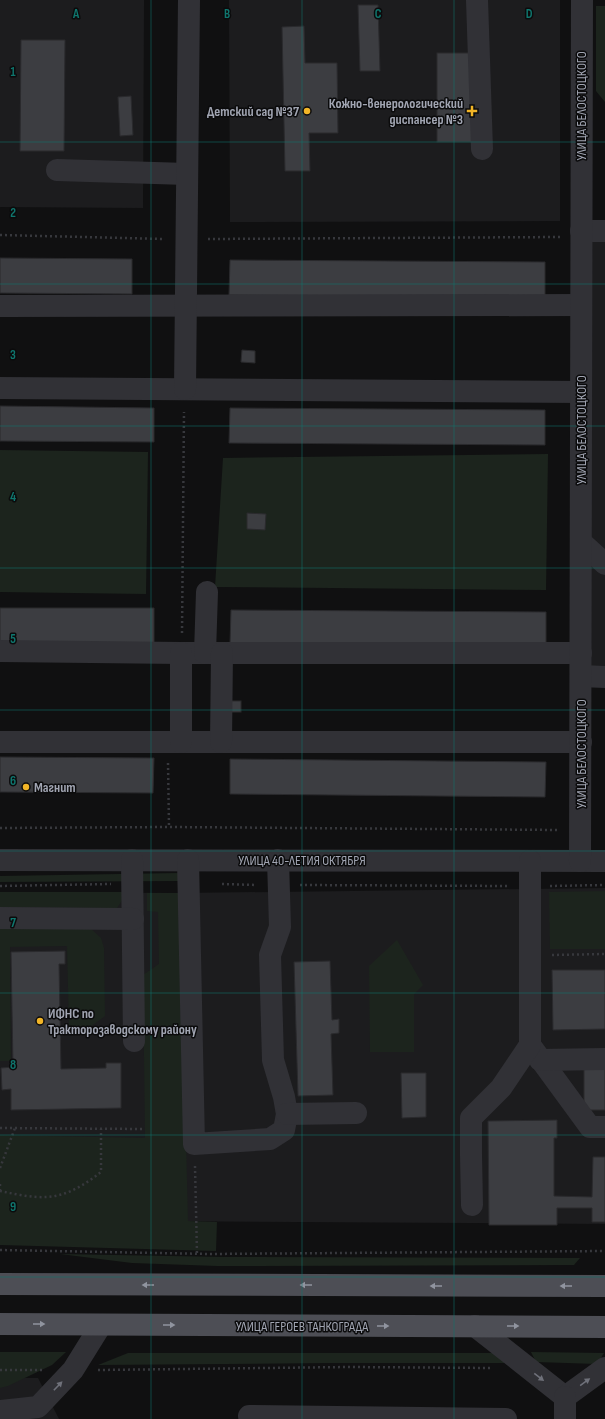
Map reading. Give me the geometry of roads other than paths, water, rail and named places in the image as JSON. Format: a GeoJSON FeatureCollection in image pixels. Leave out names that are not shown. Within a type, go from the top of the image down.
{"type":"FeatureCollection","features":[{"type":"Feature","properties":{"kind":"main road"},"geometry":{"type":"LineString","coordinates":[[0,1284],[605,1286]]}},
{"type":"Feature","properties":{"kind":"main road","name":"УЛИЦА ГЕРОЕВ ТАНКОГРАДА"},"geometry":{"type":"LineString","coordinates":[[0,1324],[605,1327]]}},
{"type":"Feature","properties":{"kind":"street"},"geometry":{"type":"LineString","coordinates":[[185,389],[189,0]]}},
{"type":"Feature","properties":{"kind":"street"},"geometry":{"type":"LineString","coordinates":[[477,0],[482,149]]}},
{"type":"Feature","properties":{"kind":"street","name":"УЛИЦА БЕЛОСТОЦКОГО"},"geometry":{"type":"LineString","coordinates":[[580,861],[582,0]]}},
{"type":"Feature","properties":{"kind":"street"},"geometry":{"type":"LineString","coordinates":[[57,170],[187,174]]}},
{"type":"Feature","properties":{"kind":"street"},"geometry":{"type":"LineString","coordinates":[[581,234],[605,231]]}},
{"type":"Feature","properties":{"kind":"street"},"geometry":{"type":"LineString","coordinates":[[0,306],[581,305]]}},
{"type":"Feature","properties":{"kind":"street"},"geometry":{"type":"LineString","coordinates":[[0,388],[581,392]]}},
{"type":"Feature","properties":{"kind":"street"},"geometry":{"type":"LineString","coordinates":[[581,542],[605,564]]}},
{"type":"Feature","properties":{"kind":"street"},"geometry":{"type":"LineString","coordinates":[[207,592],[214,653],[221,742]]}},
{"type":"Feature","properties":{"kind":"street"},"geometry":{"type":"LineString","coordinates":[[0,651],[182,653],[581,653]]}},
{"type":"Feature","properties":{"kind":"street"},"geometry":{"type":"LineString","coordinates":[[174,742],[182,653]]}},
{"type":"Feature","properties":{"kind":"street"},"geometry":{"type":"LineString","coordinates":[[581,676],[605,677]]}},
{"type":"Feature","properties":{"kind":"street"},"geometry":{"type":"LineString","coordinates":[[0,742],[581,742]]}},
{"type":"Feature","properties":{"kind":"street","name":"УЛИЦА 40-ЛЕТИЯ ОКТЯБРЯ"},"geometry":{"type":"LineString","coordinates":[[0,860],[605,861]]}},
{"type":"Feature","properties":{"kind":"street"},"geometry":{"type":"LineString","coordinates":[[132,860],[134,1041]]}},
{"type":"Feature","properties":{"kind":"street"},"geometry":{"type":"LineString","coordinates":[[188,860],[194,1144],[270,1139],[284,1130],[287,1114],[284,1097],[273,1060],[270,955],[280,927],[278,860]]}},
{"type":"Feature","properties":{"kind":"street"},"geometry":{"type":"LineString","coordinates":[[530,860],[535,1053],[590,1127],[605,1127]]}},
{"type":"Feature","properties":{"kind":"street"},"geometry":{"type":"LineString","coordinates":[[0,918],[133,919]]}},
{"type":"Feature","properties":{"kind":"street"},"geometry":{"type":"LineString","coordinates":[[535,1053],[605,1059]]}},
{"type":"Feature","properties":{"kind":"street"},"geometry":{"type":"LineString","coordinates":[[472,1205],[470,1155],[471,1118],[535,1053]]}},
{"type":"Feature","properties":{"kind":"street"},"geometry":{"type":"LineString","coordinates":[[287,1114],[356,1113]]}},
{"type":"Feature","properties":{"kind":"street"},"geometry":{"type":"LineString","coordinates":[[0,1411],[34,1413],[73,1370],[101,1325]]}},
{"type":"Feature","properties":{"kind":"street"},"geometry":{"type":"LineString","coordinates":[[475,1326],[565,1397]]}},
{"type":"Feature","properties":{"kind":"street"},"geometry":{"type":"LineString","coordinates":[[565,1397],[605,1368]]}},
{"type":"Feature","properties":{"kind":"street"},"geometry":{"type":"LineString","coordinates":[[565,1397],[565,1419]]}},
{"type":"Feature","properties":{"kind":"street"},"geometry":{"type":"LineString","coordinates":[[249,1416],[506,1419]]}},
{"type":"Feature","properties":{"kind":"place","name":"Детский сад №37"},"geometry":{"type":"Point","coordinates":[307,111]}},
{"type":"Feature","properties":{"kind":"place","name":"Кожно-венерологический диспансер №3"},"geometry":{"type":"Point","coordinates":[472,111]}},
{"type":"Feature","properties":{"kind":"place","name":"Магнит"},"geometry":{"type":"Point","coordinates":[26,787]}},
{"type":"Feature","properties":{"kind":"place","name":"ИФНС по Тракторозаводскому району"},"geometry":{"type":"Point","coordinates":[40,1021]}}]}
